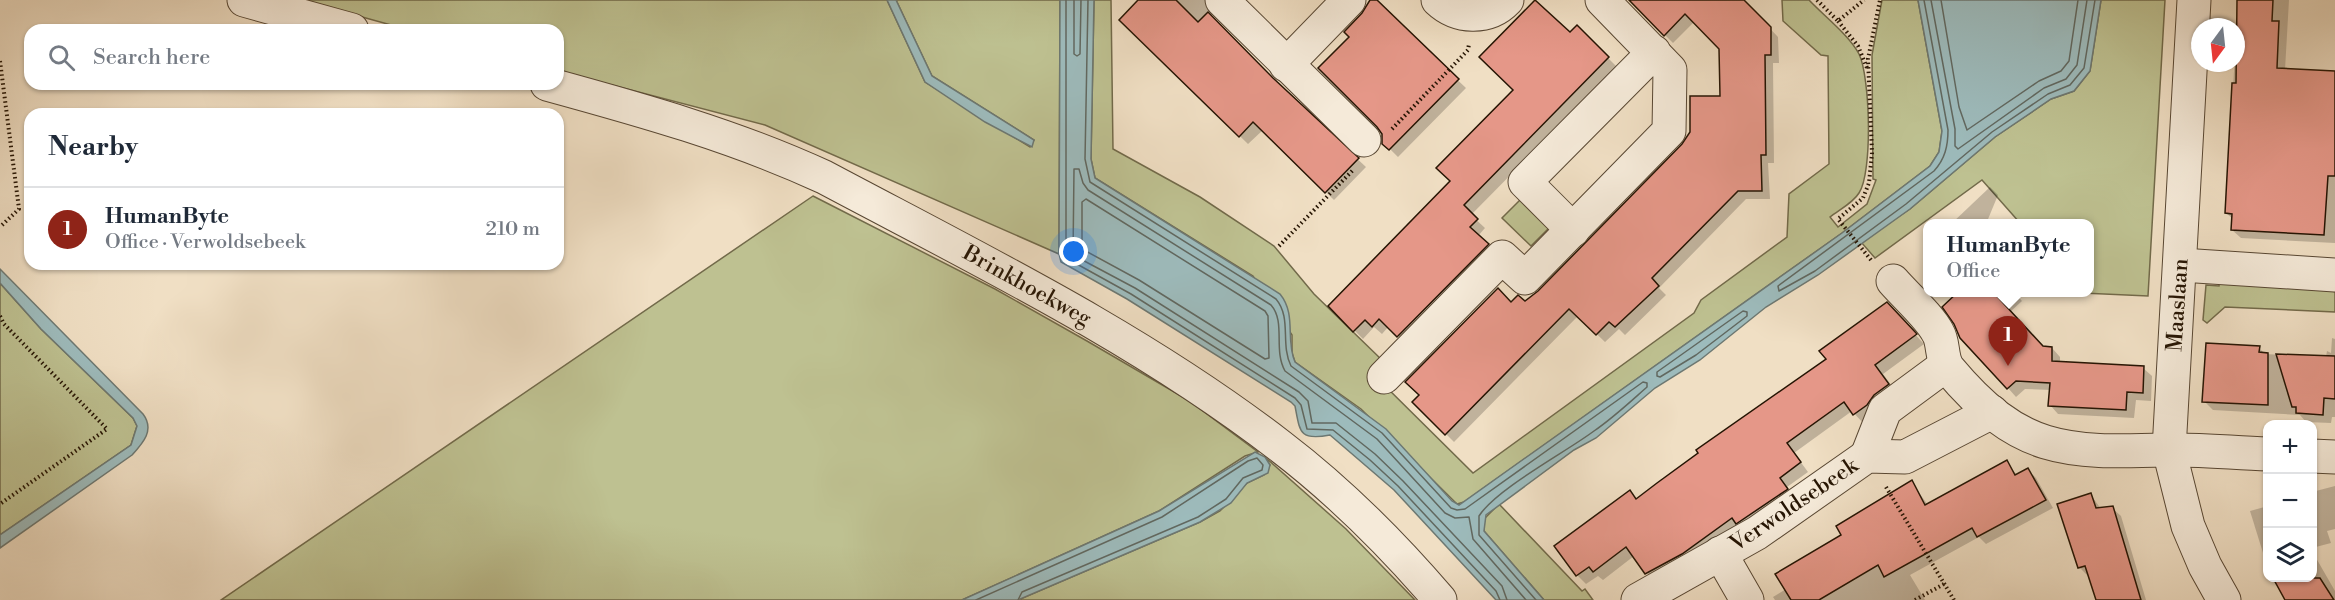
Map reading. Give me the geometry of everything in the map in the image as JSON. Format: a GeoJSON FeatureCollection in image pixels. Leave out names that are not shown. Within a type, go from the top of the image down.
{"type":"FeatureCollection","features":[{"type":"Feature","properties":{"kind":"street"},"geometry":{"type":"LineString","coordinates":[[244,0],[330,24]]}},
{"type":"Feature","properties":{"kind":"street"},"geometry":{"type":"LineString","coordinates":[[1286,65],[1349,0]]}},
{"type":"Feature","properties":{"kind":"street"},"geometry":{"type":"LineString","coordinates":[[1438,0],[1448,10],[1460,14],[1485,14],[1499,8],[1507,0]]}},
{"type":"Feature","properties":{"kind":"street"},"geometry":{"type":"LineString","coordinates":[[1384,376],[1503,257],[1525,278],[1669,131],[1670,70],[1602,0]]}},
{"type":"Feature","properties":{"kind":"street","name":"Maaslaan"},"geometry":{"type":"LineString","coordinates":[[2194,0],[2169,450],[2188,526],[2205,566],[2224,600]]}},
{"type":"Feature","properties":{"kind":"street"},"geometry":{"type":"LineString","coordinates":[[1238,5],[1286,65],[1364,140]]}},
{"type":"Feature","properties":{"kind":"street"},"geometry":{"type":"LineString","coordinates":[[1573,230],[1525,182],[1654,52]]}},
{"type":"Feature","properties":{"kind":"street","name":"Brinkhoekweg"},"geometry":{"type":"LineString","coordinates":[[564,89],[671,118],[776,155],[844,188],[1113,333],[1206,392],[1281,447],[1351,506],[1440,600]]}},
{"type":"Feature","properties":{"kind":"street"},"geometry":{"type":"LineString","coordinates":[[2181,265],[2335,275]]}},
{"type":"Feature","properties":{"kind":"street"},"geometry":{"type":"LineString","coordinates":[[1893,281],[1938,333],[1946,365],[1992,412],[2021,433],[2061,448],[2116,453],[2169,450],[2263,454]]}},
{"type":"Feature","properties":{"kind":"street","name":"Verwoldsebeek"},"geometry":{"type":"LineString","coordinates":[[1638,600],[1757,533],[1867,456],[1885,410],[1946,365]]}},
{"type":"Feature","properties":{"kind":"street","name":"Verwoldsebeek"},"geometry":{"type":"LineString","coordinates":[[1867,456],[1905,457],[1992,412]]}},
{"type":"Feature","properties":{"kind":"street"},"geometry":{"type":"LineString","coordinates":[[2317,456],[2335,457]]}},
{"type":"Feature","properties":{"kind":"street","name":"Verwoldsebeek"},"geometry":{"type":"LineString","coordinates":[[1720,553],[1747,600]]}},
{"type":"Feature","properties":{"kind":"path"},"geometry":{"type":"LineString","coordinates":[[1817,0],[1858,46],[1868,72]]}},
{"type":"Feature","properties":{"kind":"path"},"geometry":{"type":"LineString","coordinates":[[1838,21],[1864,0]]}},
{"type":"Feature","properties":{"kind":"path"},"geometry":{"type":"LineString","coordinates":[[1863,253],[1838,219],[1863,198],[1869,183],[1872,153],[1868,72],[1880,0]]}},
{"type":"Feature","properties":{"kind":"path"},"geometry":{"type":"LineString","coordinates":[[0,61],[19,209],[0,227]]}},
{"type":"Feature","properties":{"kind":"path"},"geometry":{"type":"LineString","coordinates":[[0,316],[4,324],[107,429],[0,504]]}},
{"type":"Feature","properties":{"kind":"path"},"geometry":{"type":"LineString","coordinates":[[1867,456],[1954,600]]}},
{"type":"Feature","properties":{"kind":"path"},"geometry":{"type":"LineString","coordinates":[[1915,600],[1944,584]]}},
{"type":"Feature","properties":{"kind":"green space"},"geometry":{"type":"Polygon","coordinates":[[[301,0],[887,0],[925,82],[1030,147],[1034,140],[932,76],[896,0],[1060,0],[1059,254],[765,125],[564,73],[564,24],[387,24],[301,0]]]}},
{"type":"Feature","properties":{"kind":"green space"},"geometry":{"type":"Polygon","coordinates":[[[1094,0],[1111,0],[1113,149],[1200,197],[1274,246],[1314,294],[1384,362],[1373,374],[1473,473],[1694,313],[1701,300],[1787,237],[1789,194],[1829,164],[1828,56],[1821,55],[1783,21],[1782,0],[1809,0],[1855,47],[1863,65],[1868,102],[1866,166],[1859,193],[1850,203],[1830,217],[1838,227],[1867,204],[1876,180],[1873,179],[1872,55],[1882,0],[1918,0],[1942,131],[1939,152],[1930,166],[1842,233],[1464,502],[1457,504],[1361,409],[1295,362],[1292,353],[1292,335],[1253,276],[1095,178],[1091,159],[1094,0]]]}},
{"type":"Feature","properties":{"kind":"green space"},"geometry":{"type":"Polygon","coordinates":[[[2101,0],[2165,0],[2148,296],[2094,294],[2094,219],[2016,219],[1982,180],[1928,219],[1923,219],[1923,223],[1875,258],[1861,242],[1910,209],[1995,137],[2051,99],[2074,91],[2090,71],[2101,0]]]}},
{"type":"Feature","properties":{"kind":"green space"},"geometry":{"type":"Polygon","coordinates":[[[813,196],[995,289],[1087,341],[1188,400],[1258,452],[1245,456],[1159,511],[962,600],[221,600],[813,196]]]}},
{"type":"Feature","properties":{"kind":"green space"},"geometry":{"type":"Polygon","coordinates":[[[1522,198],[1550,227],[1531,246],[1502,218],[1522,198]]]}},
{"type":"Feature","properties":{"kind":"green space"},"geometry":{"type":"Polygon","coordinates":[[[2220,278],[2317,283],[2335,292],[2335,312],[2225,307],[2207,323],[2203,320],[2206,285],[2219,286],[2220,278]]]}},
{"type":"Feature","properties":{"kind":"green space"},"geometry":{"type":"Polygon","coordinates":[[[0,283],[41,329],[133,418],[137,426],[131,445],[0,535],[0,283]]]}},
{"type":"Feature","properties":{"kind":"green space"},"geometry":{"type":"Polygon","coordinates":[[[1265,457],[1346,529],[1415,600],[1018,600],[1200,522],[1220,511],[1247,483],[1264,475],[1270,465],[1265,457]]]}},
{"type":"Feature","properties":{"kind":"green space"},"geometry":{"type":"Polygon","coordinates":[[[1499,504],[1582,591],[1585,589],[1593,600],[1544,600],[1484,531],[1484,519],[1499,504]]]}},
{"type":"Feature","properties":{"kind":"water"},"geometry":{"type":"Polygon","coordinates":[[[887,0],[896,0],[932,76],[1034,140],[1032,147],[985,122],[925,82],[887,0]]]}},
{"type":"Feature","properties":{"kind":"water"},"geometry":{"type":"Polygon","coordinates":[[[1060,0],[1094,0],[1091,159],[1095,178],[1280,294],[1290,319],[1291,345],[1295,362],[1386,429],[1452,501],[1459,505],[1842,233],[1930,166],[1939,152],[1942,131],[1918,0],[2101,0],[2090,71],[2074,91],[2051,99],[1995,137],[1910,209],[1818,275],[1766,307],[1700,360],[1655,388],[1596,438],[1574,450],[1486,515],[1484,531],[1544,600],[1496,600],[1394,490],[1330,435],[1312,437],[1303,432],[1298,422],[1295,406],[1291,402],[1127,299],[1061,262],[1059,254],[1060,0]]]}},
{"type":"Feature","properties":{"kind":"water"},"geometry":{"type":"Polygon","coordinates":[[[0,269],[143,414],[148,431],[132,455],[0,548],[0,535],[131,445],[137,426],[133,418],[41,329],[0,283],[0,269]]]}},
{"type":"Feature","properties":{"kind":"water"},"geometry":{"type":"Polygon","coordinates":[[[1255,452],[1265,457],[1270,465],[1268,473],[1247,483],[1231,503],[1200,522],[1018,600],[962,600],[1159,511],[1255,452]]]}},
{"type":"Feature","properties":{"kind":"building"},"geometry":{"type":"Polygon","coordinates":[[[1138,0],[1176,0],[1198,22],[1208,12],[1273,78],[1359,158],[1325,193],[1253,122],[1239,137],[1119,20],[1138,0]]]}},
{"type":"Feature","properties":{"kind":"building"},"geometry":{"type":"Polygon","coordinates":[[[1370,0],[1377,0],[1459,79],[1389,150],[1382,144],[1382,134],[1377,127],[1318,68],[1349,37],[1344,32],[1362,13],[1370,0]]]}},
{"type":"Feature","properties":{"kind":"building"},"geometry":{"type":"Polygon","coordinates":[[[1535,0],[1570,32],[1577,25],[1609,57],[1464,205],[1478,219],[1470,227],[1489,244],[1397,337],[1379,319],[1372,327],[1365,320],[1353,332],[1328,306],[1450,181],[1436,168],[1513,90],[1479,57],[1535,0]]]}},
{"type":"Feature","properties":{"kind":"building"},"geometry":{"type":"Polygon","coordinates":[[[1629,0],[1744,0],[1771,27],[1771,55],[1765,55],[1766,155],[1761,155],[1762,191],[1738,191],[1652,278],[1659,286],[1615,327],[1609,322],[1596,335],[1569,309],[1445,435],[1412,402],[1419,395],[1405,382],[1498,288],[1511,302],[1518,295],[1525,301],[1538,291],[1682,144],[1690,132],[1690,96],[1720,96],[1719,49],[1685,14],[1664,36],[1629,0]]]}},
{"type":"Feature","properties":{"kind":"building"},"geometry":{"type":"Polygon","coordinates":[[[2237,0],[2273,0],[2272,21],[2279,21],[2277,68],[2335,71],[2335,176],[2328,176],[2324,235],[2231,230],[2232,214],[2225,213],[2232,83],[2236,83],[2236,72],[2245,72],[2245,18],[2237,18],[2237,0]]]}},
{"type":"Feature","properties":{"kind":"building"},"geometry":{"type":"Polygon","coordinates":[[[1953,297],[1998,297],[2043,346],[2052,347],[2052,361],[2144,366],[2143,393],[2127,392],[2126,410],[2048,406],[2050,383],[2016,381],[2007,389],[1960,338],[1954,324],[1942,307],[1953,297]]]}},
{"type":"Feature","properties":{"kind":"building"},"geometry":{"type":"Polygon","coordinates":[[[1887,302],[1917,334],[1875,365],[1889,384],[1874,395],[1867,405],[1853,415],[1844,402],[1787,443],[1801,462],[1780,478],[1788,489],[1736,524],[1732,518],[1682,554],[1645,574],[1626,547],[1593,572],[1589,567],[1576,576],[1554,546],[1630,490],[1636,499],[1698,453],[1696,450],[1826,359],[1819,351],[1887,302]]]}},
{"type":"Feature","properties":{"kind":"building"},"geometry":{"type":"Polygon","coordinates":[[[2206,343],[2260,346],[2259,352],[2268,353],[2268,405],[2202,402],[2206,343]]]}},
{"type":"Feature","properties":{"kind":"building"},"geometry":{"type":"Polygon","coordinates":[[[2276,354],[2335,356],[2335,399],[2324,398],[2323,415],[2296,413],[2296,407],[2292,407],[2276,354]]]}},
{"type":"Feature","properties":{"kind":"building"},"geometry":{"type":"Polygon","coordinates":[[[2007,460],[2015,475],[2028,468],[2046,500],[1977,537],[1972,528],[1884,577],[1878,565],[1819,600],[1791,600],[1775,574],[1841,535],[1836,526],[1912,480],[1925,505],[2007,460]]]}},
{"type":"Feature","properties":{"kind":"building"},"geometry":{"type":"Polygon","coordinates":[[[2091,493],[2096,508],[2113,506],[2141,600],[2096,600],[2085,566],[2078,568],[2057,504],[2091,493]]]}},
{"type":"Feature","properties":{"kind":"building"},"geometry":{"type":"Polygon","coordinates":[[[2317,578],[2320,578],[2334,600],[2285,600],[2275,582],[2317,582],[2317,578]]]}},
{"type":"Feature","properties":{"kind":"place","name":"HumanByte"},"geometry":{"type":"Point","coordinates":[2008,366]}}]}
